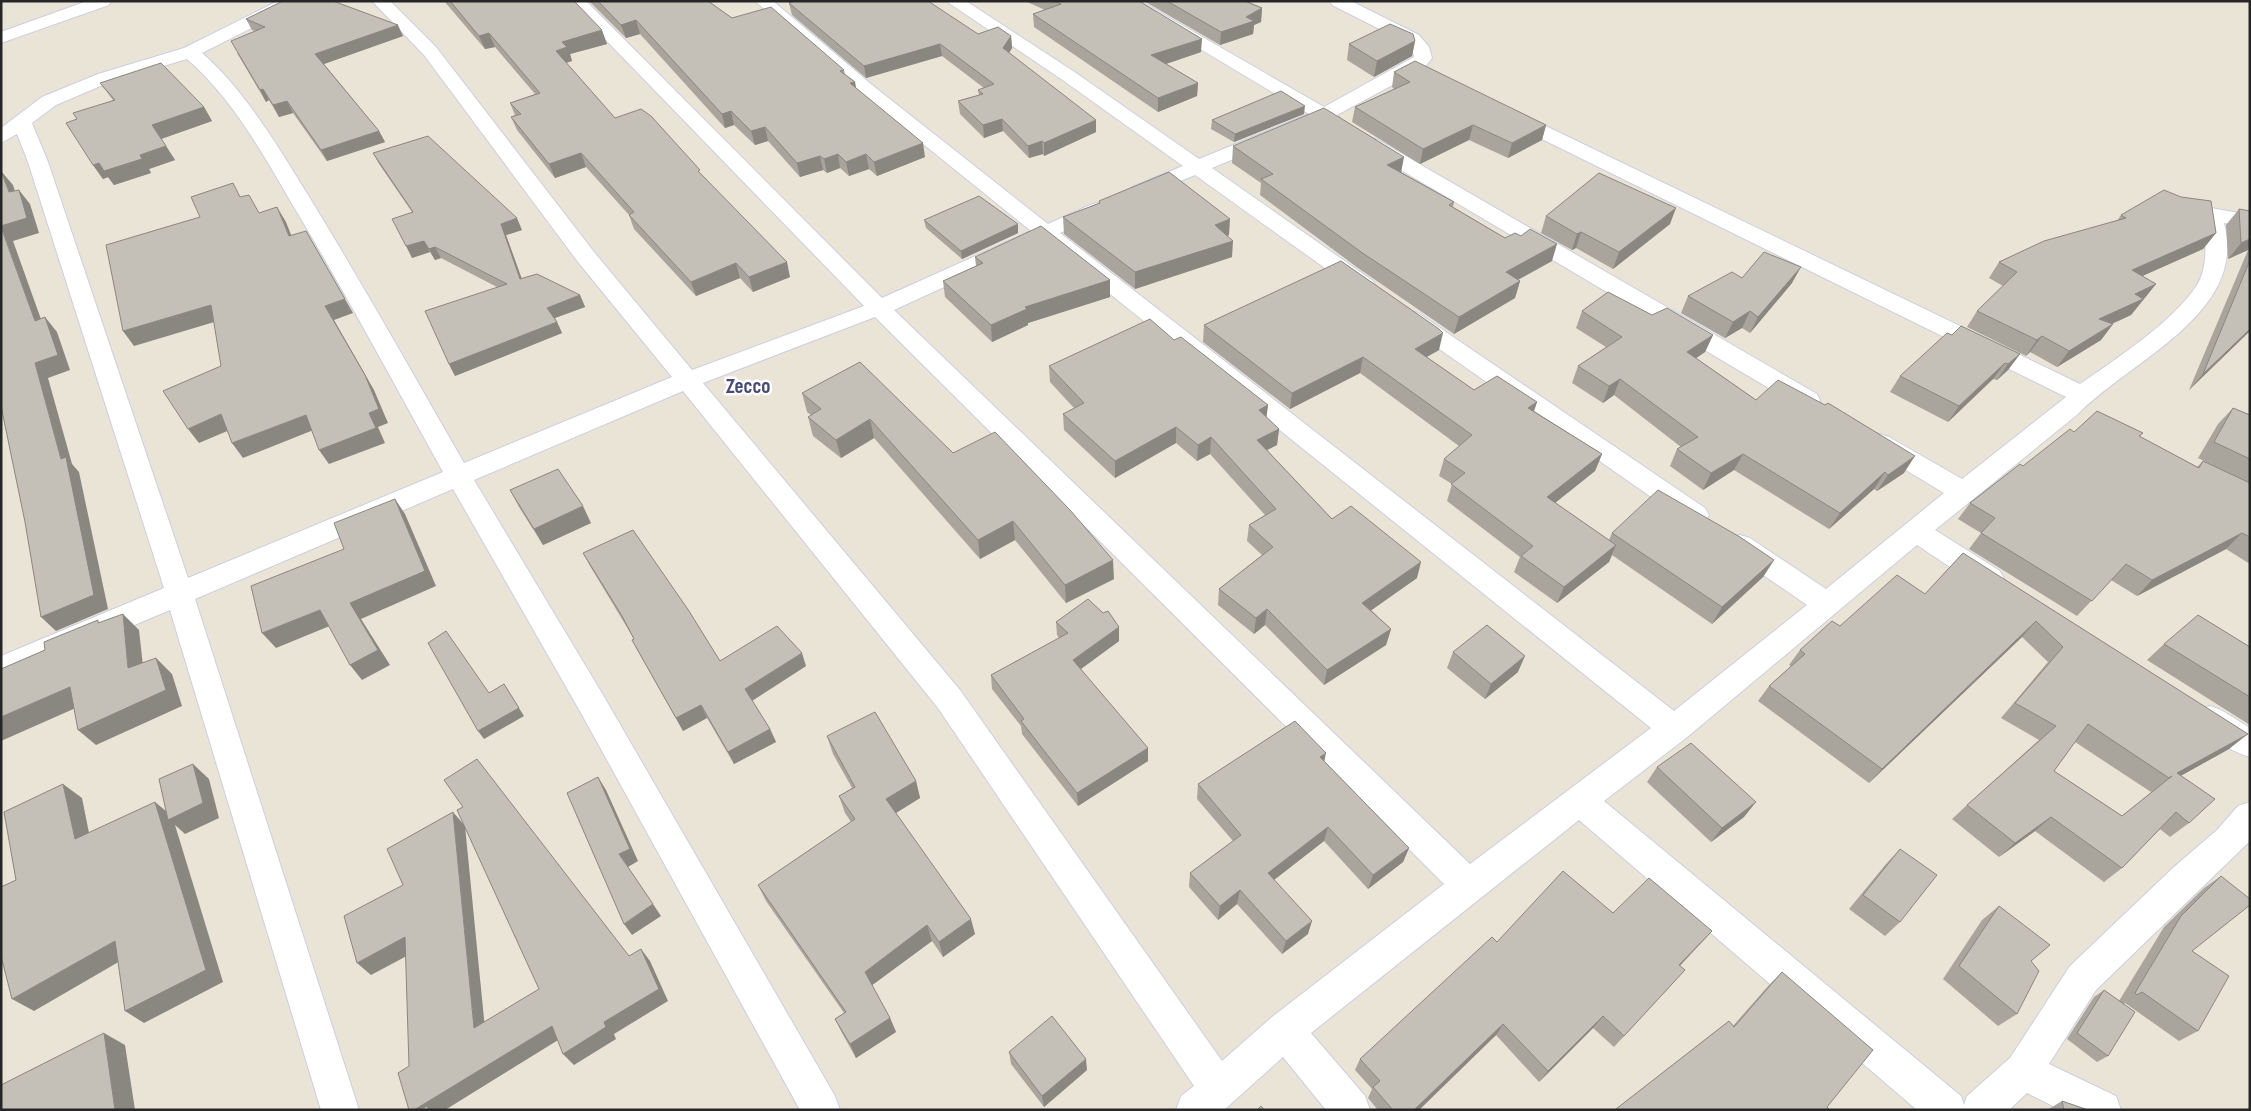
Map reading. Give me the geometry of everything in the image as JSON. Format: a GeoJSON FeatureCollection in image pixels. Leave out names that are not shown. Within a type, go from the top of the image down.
{"type":"FeatureCollection","features":[{"type":"Feature","properties":{"kind":"street"},"geometry":{"type":"LineString","coordinates":[[1,38],[103,1]]}},
{"type":"Feature","properties":{"kind":"street"},"geometry":{"type":"LineString","coordinates":[[1,137],[49,101],[73,90],[190,52],[291,1]]}},
{"type":"Feature","properties":{"kind":"street"},"geometry":{"type":"LineString","coordinates":[[380,1],[430,51],[586,256],[949,699],[1219,1090]]}},
{"type":"Feature","properties":{"kind":"street"},"geometry":{"type":"LineString","coordinates":[[576,1],[879,308],[1469,885]]}},
{"type":"Feature","properties":{"kind":"street"},"geometry":{"type":"LineString","coordinates":[[763,1],[866,89],[1044,232],[1675,728]]}},
{"type":"Feature","properties":{"kind":"street"},"geometry":{"type":"LineString","coordinates":[[954,1],[1070,77],[1388,302],[1827,604]]}},
{"type":"Feature","properties":{"kind":"street"},"geometry":{"type":"LineString","coordinates":[[1128,1],[1323,115],[1402,164],[1653,308],[1829,412]]}},
{"type":"Feature","properties":{"kind":"street"},"geometry":{"type":"LineString","coordinates":[[1,669],[179,592],[687,380],[879,308],[1044,232],[1323,115],[1420,72],[1423,58],[1420,47],[1413,39],[1338,1]]}},
{"type":"Feature","properties":{"kind":"street"},"geometry":{"type":"LineString","coordinates":[[190,52],[210,70],[263,138],[322,235],[458,475],[592,704],[821,1110]]}},
{"type":"Feature","properties":{"kind":"street"},"geometry":{"type":"LineString","coordinates":[[1490,105],[2076,401],[2096,420]]}},
{"type":"Feature","properties":{"kind":"street"},"geometry":{"type":"LineString","coordinates":[[22,122],[38,162],[179,592],[340,1110]]}},
{"type":"Feature","properties":{"kind":"street"},"geometry":{"type":"LineString","coordinates":[[1194,1110],[1285,1030],[1469,885],[1675,728],[1963,492],[2188,312],[2209,285],[2216,258],[2211,214],[2250,221]]}},
{"type":"Feature","properties":{"kind":"street"},"geometry":{"type":"LineString","coordinates":[[1862,432],[1963,492]]}},
{"type":"Feature","properties":{"kind":"street"},"geometry":{"type":"LineString","coordinates":[[1916,531],[2016,595]]}},
{"type":"Feature","properties":{"kind":"street"},"geometry":{"type":"LineString","coordinates":[[2191,707],[2250,744]]}},
{"type":"Feature","properties":{"kind":"street"},"geometry":{"type":"LineString","coordinates":[[1579,800],[1947,1110]]}},
{"type":"Feature","properties":{"kind":"street"},"geometry":{"type":"LineString","coordinates":[[1981,1110],[2023,1071],[2083,978],[2186,878],[2228,841],[2250,816]]}},
{"type":"Feature","properties":{"kind":"street"},"geometry":{"type":"LineString","coordinates":[[1285,1030],[1351,1110]]}},
{"type":"Feature","properties":{"kind":"street"},"geometry":{"type":"LineString","coordinates":[[2023,1071],[2102,1110]]}},
{"type":"Feature","properties":{"kind":"building"},"geometry":{"type":"Polygon","coordinates":[[[283,1],[333,1],[398,25],[315,54],[379,131],[321,150],[287,101],[273,105],[263,89],[260,90],[231,41],[265,27],[246,19],[283,1]]]}},
{"type":"Feature","properties":{"kind":"building"},"geometry":{"type":"Polygon","coordinates":[[[450,1],[574,1],[602,30],[562,42],[567,47],[556,51],[615,118],[641,109],[651,116],[700,170],[698,171],[787,262],[749,277],[736,263],[691,282],[629,215],[634,212],[581,153],[549,164],[511,117],[521,114],[510,103],[540,93],[489,33],[479,36],[450,1]]]}},
{"type":"Feature","properties":{"kind":"building"},"geometry":{"type":"Polygon","coordinates":[[[598,1],[708,1],[732,18],[771,7],[844,70],[840,71],[855,82],[850,83],[923,143],[874,162],[866,154],[846,162],[838,154],[824,159],[820,156],[797,163],[765,127],[751,131],[731,111],[722,114],[636,20],[621,25],[598,1]]]}},
{"type":"Feature","properties":{"kind":"building"},"geometry":{"type":"Polygon","coordinates":[[[795,1],[928,1],[978,34],[998,27],[1011,36],[1003,48],[1096,120],[1044,143],[1042,141],[1028,146],[1002,119],[983,125],[958,101],[983,94],[978,90],[994,84],[940,44],[864,66],[789,3],[795,1]]]}},
{"type":"Feature","properties":{"kind":"building"},"geometry":{"type":"Polygon","coordinates":[[[1054,1],[1139,1],[1202,39],[1151,55],[1198,83],[1158,98],[1033,14],[1061,4],[1054,1]]]}},
{"type":"Feature","properties":{"kind":"building"},"geometry":{"type":"Polygon","coordinates":[[[1167,1],[1245,1],[1262,8],[1246,17],[1254,21],[1221,32],[1167,1]]]}},
{"type":"Feature","properties":{"kind":"building"},"geometry":{"type":"Polygon","coordinates":[[[1390,24],[1413,34],[1415,41],[1377,61],[1349,44],[1390,24]]]}},
{"type":"Feature","properties":{"kind":"building"},"geometry":{"type":"Polygon","coordinates":[[[1415,61],[1546,125],[1512,143],[1473,125],[1423,149],[1355,107],[1410,82],[1394,72],[1415,61]]]}},
{"type":"Feature","properties":{"kind":"building"},"geometry":{"type":"Polygon","coordinates":[[[161,63],[204,107],[152,125],[166,146],[140,155],[142,159],[104,171],[99,163],[93,165],[66,123],[77,119],[73,113],[115,100],[100,83],[161,63]]]}},
{"type":"Feature","properties":{"kind":"building"},"geometry":{"type":"Polygon","coordinates":[[[1281,91],[1305,106],[1235,134],[1212,120],[1281,91]]]}},
{"type":"Feature","properties":{"kind":"building"},"geometry":{"type":"Polygon","coordinates":[[[1324,108],[1404,157],[1387,165],[1454,202],[1449,205],[1505,238],[1515,233],[1521,236],[1530,229],[1557,244],[1506,272],[1520,281],[1459,317],[1361,252],[1261,179],[1273,174],[1233,146],[1324,108]]]}},
{"type":"Feature","properties":{"kind":"building"},"geometry":{"type":"Polygon","coordinates":[[[428,136],[517,218],[501,224],[520,279],[537,274],[580,295],[547,308],[557,322],[449,364],[425,311],[507,284],[435,247],[429,249],[424,241],[406,246],[392,219],[413,212],[373,153],[428,136]]]}},
{"type":"Feature","properties":{"kind":"building"},"geometry":{"type":"Polygon","coordinates":[[[1,171],[9,192],[19,190],[27,218],[1,226],[1,171]]]}},
{"type":"Feature","properties":{"kind":"building"},"geometry":{"type":"Polygon","coordinates":[[[1169,172],[1230,219],[1215,225],[1233,241],[1135,272],[1063,217],[1100,203],[1099,201],[1169,172]]]}},
{"type":"Feature","properties":{"kind":"building"},"geometry":{"type":"Polygon","coordinates":[[[1599,173],[1676,208],[1619,252],[1581,232],[1577,234],[1546,216],[1599,173]]]}},
{"type":"Feature","properties":{"kind":"building"},"geometry":{"type":"Polygon","coordinates":[[[233,183],[240,197],[249,195],[259,213],[277,207],[289,236],[306,231],[345,299],[325,306],[365,375],[379,409],[369,413],[376,428],[319,450],[306,415],[232,443],[221,414],[188,429],[163,391],[221,366],[211,305],[123,331],[106,245],[200,217],[191,197],[233,183]]]}},
{"type":"Feature","properties":{"kind":"building"},"geometry":{"type":"Polygon","coordinates":[[[2164,190],[2181,197],[2211,201],[2216,233],[2132,270],[2156,284],[2135,294],[2143,299],[2099,319],[2113,324],[2069,351],[2042,336],[2037,340],[1977,311],[2017,272],[1999,262],[2044,241],[2126,218],[2121,215],[2164,190]]]}},
{"type":"Feature","properties":{"kind":"building"},"geometry":{"type":"Polygon","coordinates":[[[979,196],[1018,224],[961,251],[924,220],[979,196]]]}},
{"type":"Feature","properties":{"kind":"building"},"geometry":{"type":"Polygon","coordinates":[[[2239,209],[2250,211],[2250,239],[2241,243],[2239,209]]]}},
{"type":"Feature","properties":{"kind":"building"},"geometry":{"type":"Polygon","coordinates":[[[1041,226],[1110,280],[1025,307],[1027,309],[991,325],[943,281],[983,263],[975,257],[1041,226]]]}},
{"type":"Feature","properties":{"kind":"building"},"geometry":{"type":"Polygon","coordinates":[[[1,227],[35,321],[45,317],[58,355],[35,363],[61,459],[66,457],[94,595],[41,617],[25,522],[1,406],[1,227]]]}},
{"type":"Feature","properties":{"kind":"building"},"geometry":{"type":"Polygon","coordinates":[[[1764,252],[1801,267],[1758,317],[1750,311],[1733,322],[1688,296],[1732,272],[1742,278],[1764,252]]]}},
{"type":"Feature","properties":{"kind":"building"},"geometry":{"type":"Polygon","coordinates":[[[2250,260],[2250,329],[2203,374],[2250,260]]]}},
{"type":"Feature","properties":{"kind":"building"},"geometry":{"type":"Polygon","coordinates":[[[1341,261],[1443,333],[1415,349],[1474,390],[1497,376],[1537,402],[1528,408],[1602,454],[1547,497],[1616,545],[1564,587],[1521,556],[1533,546],[1451,484],[1465,473],[1444,459],[1472,435],[1363,357],[1292,393],[1204,325],[1341,261]]]}},
{"type":"Feature","properties":{"kind":"building"},"geometry":{"type":"Polygon","coordinates":[[[1608,292],[1652,315],[1667,308],[1713,335],[1687,352],[1756,400],[1778,380],[1825,405],[1828,403],[1915,456],[1888,475],[1885,472],[1840,513],[1743,454],[1711,473],[1677,449],[1698,437],[1620,379],[1609,386],[1578,366],[1622,337],[1582,311],[1608,292]]]}},
{"type":"Feature","properties":{"kind":"building"},"geometry":{"type":"Polygon","coordinates":[[[1150,319],[1174,340],[1181,337],[1268,405],[1259,410],[1279,429],[1257,440],[1332,519],[1351,506],[1421,562],[1362,603],[1391,629],[1327,670],[1267,609],[1256,618],[1219,589],[1273,547],[1249,525],[1276,509],[1211,437],[1198,445],[1176,427],[1115,461],[1063,414],[1084,403],[1049,366],[1150,319]]]}},
{"type":"Feature","properties":{"kind":"building"},"geometry":{"type":"Polygon","coordinates":[[[1961,326],[2020,354],[2008,364],[2005,363],[1959,406],[1900,376],[1947,333],[1952,335],[1961,326]]]}},
{"type":"Feature","properties":{"kind":"building"},"geometry":{"type":"Polygon","coordinates":[[[860,362],[953,453],[995,432],[1070,510],[1113,560],[1065,585],[1013,521],[978,540],[870,419],[836,440],[808,417],[821,409],[802,393],[860,362]]]}},
{"type":"Feature","properties":{"kind":"building"},"geometry":{"type":"Polygon","coordinates":[[[2233,408],[2250,415],[2250,459],[2214,442],[2233,408]]]}},
{"type":"Feature","properties":{"kind":"building"},"geometry":{"type":"Polygon","coordinates":[[[2097,411],[2143,433],[2139,436],[2199,468],[2203,461],[2250,483],[2250,537],[2242,533],[2152,580],[2126,564],[2092,601],[1981,533],[1995,518],[1970,503],[2020,464],[2023,466],[2070,429],[2074,432],[2097,411]]]}},
{"type":"Feature","properties":{"kind":"building"},"geometry":{"type":"Polygon","coordinates":[[[558,469],[583,506],[534,529],[510,490],[558,469]]]}},
{"type":"Feature","properties":{"kind":"building"},"geometry":{"type":"Polygon","coordinates":[[[1658,490],[1740,537],[1774,560],[1722,607],[1612,533],[1658,490]]]}},
{"type":"Feature","properties":{"kind":"building"},"geometry":{"type":"Polygon","coordinates":[[[395,499],[425,571],[350,603],[378,650],[350,665],[320,610],[262,633],[251,586],[344,549],[334,523],[395,499]]]}},
{"type":"Feature","properties":{"kind":"building"},"geometry":{"type":"Polygon","coordinates":[[[633,530],[689,611],[720,661],[777,626],[802,653],[745,689],[770,729],[728,752],[701,705],[676,718],[632,640],[634,639],[622,616],[583,553],[633,530]]]}},
{"type":"Feature","properties":{"kind":"building"},"geometry":{"type":"Polygon","coordinates":[[[1963,553],[2248,734],[2177,773],[2215,799],[2189,823],[2176,812],[2122,868],[2051,817],[2015,843],[1967,805],[2056,726],[2015,703],[2063,647],[2036,621],[1882,769],[1769,686],[1805,654],[1800,650],[1832,621],[1840,626],[1897,575],[1925,594],[1963,553]],[[2088,724],[2054,771],[2122,816],[2172,776],[2169,778],[2088,724]]]}},
{"type":"Feature","properties":{"kind":"building"},"geometry":{"type":"Polygon","coordinates":[[[1088,599],[1103,613],[1108,611],[1119,627],[1073,660],[1148,748],[1077,793],[1021,721],[1024,719],[991,675],[1068,633],[1056,622],[1088,599]]]}},
{"type":"Feature","properties":{"kind":"building"},"geometry":{"type":"Polygon","coordinates":[[[123,614],[128,668],[156,658],[166,690],[78,730],[70,687],[1,717],[1,669],[45,650],[44,642],[98,620],[98,623],[123,614]]]}},
{"type":"Feature","properties":{"kind":"building"},"geometry":{"type":"Polygon","coordinates":[[[2198,615],[2250,647],[2250,697],[2164,644],[2198,615]]]}},
{"type":"Feature","properties":{"kind":"building"},"geometry":{"type":"Polygon","coordinates":[[[1487,625],[1525,656],[1491,684],[1453,652],[1487,625]]]}},
{"type":"Feature","properties":{"kind":"building"},"geometry":{"type":"Polygon","coordinates":[[[446,631],[489,693],[504,684],[519,708],[478,731],[428,643],[446,631]]]}},
{"type":"Feature","properties":{"kind":"building"},"geometry":{"type":"Polygon","coordinates":[[[875,712],[916,781],[886,799],[971,919],[939,942],[927,925],[865,972],[890,1018],[850,1044],[835,1019],[846,1012],[758,885],[855,819],[839,796],[855,787],[827,736],[875,712]]]}},
{"type":"Feature","properties":{"kind":"building"},"geometry":{"type":"Polygon","coordinates":[[[1295,721],[1326,753],[1320,757],[1409,848],[1373,875],[1328,827],[1268,873],[1312,921],[1286,941],[1240,890],[1220,906],[1190,873],[1241,835],[1198,784],[1295,721]]]}},
{"type":"Feature","properties":{"kind":"building"},"geometry":{"type":"Polygon","coordinates":[[[1691,743],[1756,802],[1722,828],[1657,767],[1691,743]]]}},
{"type":"Feature","properties":{"kind":"building"},"geometry":{"type":"Polygon","coordinates":[[[477,759],[629,956],[641,949],[659,989],[604,1022],[606,1027],[563,1054],[552,1026],[414,1110],[409,1110],[398,1073],[409,1066],[405,937],[357,963],[344,916],[403,885],[387,849],[453,812],[474,1028],[539,989],[457,810],[463,807],[444,780],[477,759]]]}},
{"type":"Feature","properties":{"kind":"building"},"geometry":{"type":"Polygon","coordinates":[[[193,764],[203,803],[168,820],[159,779],[193,764]]]}},
{"type":"Feature","properties":{"kind":"building"},"geometry":{"type":"Polygon","coordinates":[[[598,777],[630,849],[619,854],[653,904],[624,924],[567,793],[598,777]]]}},
{"type":"Feature","properties":{"kind":"building"},"geometry":{"type":"Polygon","coordinates":[[[63,784],[75,839],[155,802],[206,970],[125,1011],[115,941],[12,999],[1,956],[1,887],[16,880],[4,812],[63,784]]]}},
{"type":"Feature","properties":{"kind":"building"},"geometry":{"type":"Polygon","coordinates":[[[1900,849],[1937,875],[1900,922],[1863,895],[1900,849]]]}},
{"type":"Feature","properties":{"kind":"building"},"geometry":{"type":"Polygon","coordinates":[[[1563,871],[1613,913],[1649,878],[1712,931],[1679,965],[1685,970],[1624,1036],[1603,1016],[1548,1071],[1503,1024],[1414,1110],[1393,1110],[1373,1087],[1380,1081],[1360,1059],[1492,937],[1497,942],[1563,871]]]}},
{"type":"Feature","properties":{"kind":"building"},"geometry":{"type":"Polygon","coordinates":[[[2221,876],[2250,899],[2250,905],[2192,951],[2229,976],[2198,1031],[2142,992],[2137,995],[2135,993],[2181,916],[2221,876]]]}},
{"type":"Feature","properties":{"kind":"building"},"geometry":{"type":"Polygon","coordinates":[[[1999,906],[2050,945],[2031,961],[2039,971],[2017,1014],[1959,966],[1999,906]]]}},
{"type":"Feature","properties":{"kind":"building"},"geometry":{"type":"Polygon","coordinates":[[[1782,972],[1873,1050],[1827,1107],[1830,1110],[1616,1110],[1729,1021],[1734,1027],[1782,972]]]}},
{"type":"Feature","properties":{"kind":"building"},"geometry":{"type":"Polygon","coordinates":[[[2104,990],[2135,1012],[2108,1056],[2077,1033],[2104,990]]]}},
{"type":"Feature","properties":{"kind":"building"},"geometry":{"type":"Polygon","coordinates":[[[1052,1016],[1086,1059],[1042,1096],[1009,1052],[1052,1016]]]}},
{"type":"Feature","properties":{"kind":"building"},"geometry":{"type":"Polygon","coordinates":[[[104,1033],[115,1110],[1,1110],[1,1085],[104,1033]]]}},
{"type":"Feature","properties":{"kind":"building"},"geometry":{"type":"Polygon","coordinates":[[[2062,1101],[2088,1110],[2064,1110],[2062,1101]]]}},
{"type":"Feature","properties":{"kind":"building"},"geometry":{"type":"Polygon","coordinates":[[[427,1106],[429,1110],[420,1110],[427,1106]]]}},
{"type":"Feature","properties":{"kind":"district","name":"Zecco"},"geometry":{"type":"Point","coordinates":[748,386]}}]}
